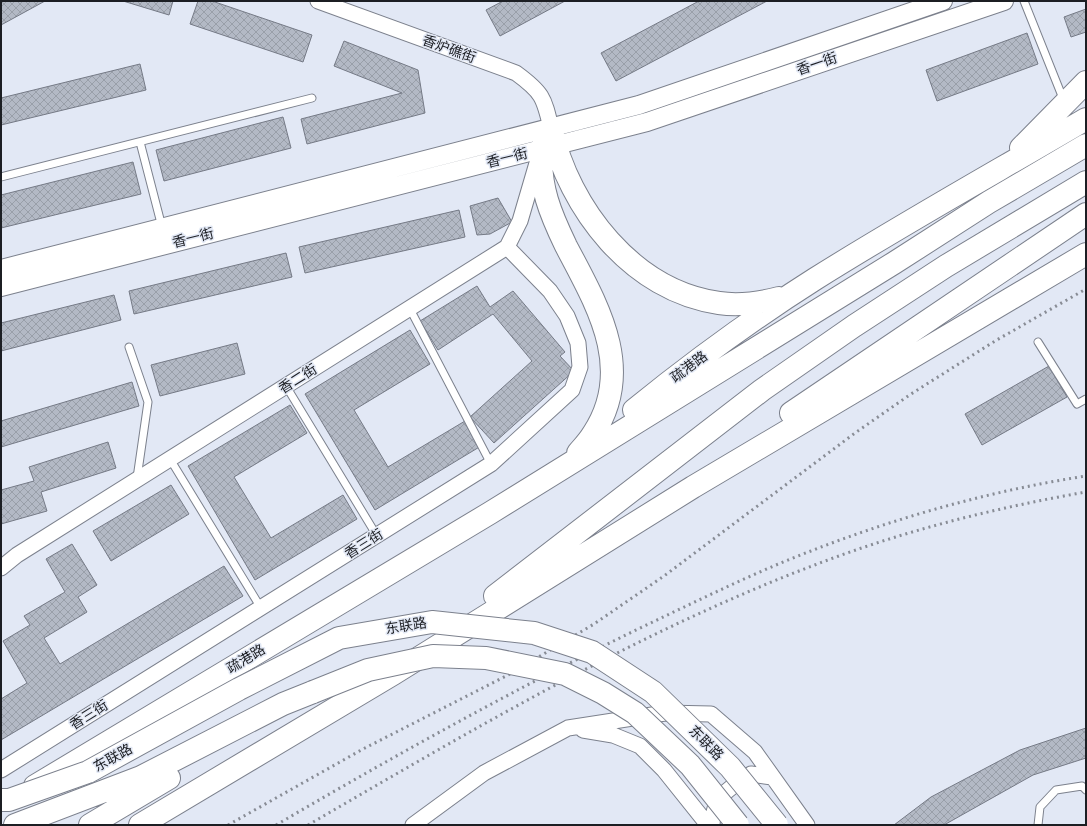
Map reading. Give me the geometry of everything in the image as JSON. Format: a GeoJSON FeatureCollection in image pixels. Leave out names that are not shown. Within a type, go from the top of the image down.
{"type":"FeatureCollection","features":[{"type":"Feature","properties":{"kind":"highway"},"geometry":{"type":"LineString","coordinates":[[996,172],[1086,82]]}},
{"type":"Feature","properties":{"kind":"highway"},"geometry":{"type":"LineString","coordinates":[[996,172],[1086,119]]}},
{"type":"Feature","properties":{"kind":"highway"},"geometry":{"type":"LineString","coordinates":[[549,140],[579,199],[592,220],[606,238],[626,258],[654,280],[686,296],[720,304],[755,304],[790,295]]}},
{"type":"Feature","properties":{"kind":"highway"},"geometry":{"type":"LineString","coordinates":[[549,140],[542,176],[544,195],[552,219],[599,311],[610,343],[612,371],[606,409],[594,434],[568,464]]}},
{"type":"Feature","properties":{"kind":"highway"},"geometry":{"type":"LineString","coordinates":[[568,464],[1086,144]]}},
{"type":"Feature","properties":{"kind":"highway","name":"疏港路"},"geometry":{"type":"LineString","coordinates":[[1,806],[490,513],[568,464],[666,384],[747,324],[816,278],[996,172]]}},
{"type":"Feature","properties":{"kind":"highway"},"geometry":{"type":"LineString","coordinates":[[393,674],[762,390],[854,326],[952,262],[1086,182]]}},
{"type":"Feature","properties":{"kind":"highway"},"geometry":{"type":"LineString","coordinates":[[693,487],[774,425],[1086,214]]}},
{"type":"Feature","properties":{"kind":"highway"},"geometry":{"type":"LineString","coordinates":[[140,825],[393,674],[693,487],[1086,254]]}},
{"type":"Feature","properties":{"kind":"highway","name":"东联路"},"geometry":{"type":"LineString","coordinates":[[1,800],[9,800],[88,772],[239,689],[339,638],[432,622],[534,633],[592,652],[653,692],[730,768],[777,825]]}},
{"type":"Feature","properties":{"kind":"highway","name":"东联路"},"geometry":{"type":"LineString","coordinates":[[15,825],[141,777],[283,704],[368,670],[432,656],[486,658],[565,674],[603,693],[635,713],[690,765],[738,825]]}},
{"type":"Feature","properties":{"kind":"highway"},"geometry":{"type":"LineString","coordinates":[[90,825],[313,692]]}},
{"type":"Feature","properties":{"kind":"street","name":"香炉礁街"},"geometry":{"type":"LineString","coordinates":[[318,1],[516,73],[537,88],[546,106],[549,140]]}},
{"type":"Feature","properties":{"kind":"street","name":"香一街"},"geometry":{"type":"LineString","coordinates":[[549,140],[639,105],[942,1]]}},
{"type":"Feature","properties":{"kind":"street","name":"香一街"},"geometry":{"type":"LineString","coordinates":[[1,270],[164,236],[549,140],[647,122],[1004,1]]}},
{"type":"Feature","properties":{"kind":"street"},"geometry":{"type":"LineString","coordinates":[[507,247],[520,221],[549,140]]}},
{"type":"Feature","properties":{"kind":"street","name":"香一街"},"geometry":{"type":"LineString","coordinates":[[1,287],[164,236]]}},
{"type":"Feature","properties":{"kind":"street","name":"香二街"},"geometry":{"type":"LineString","coordinates":[[1,568],[17,555],[507,247]]}},
{"type":"Feature","properties":{"kind":"street","name":"香三街"},"geometry":{"type":"LineString","coordinates":[[1,770],[491,464],[572,390],[580,367],[578,343],[567,316],[550,292],[507,247]]}},
{"type":"Feature","properties":{"kind":"street"},"geometry":{"type":"LineString","coordinates":[[413,825],[484,773],[568,728],[665,713],[711,714],[755,752],[807,825]]}},
{"type":"Feature","properties":{"kind":"street"},"geometry":{"type":"LineString","coordinates":[[568,728],[613,735],[640,746],[664,770],[708,825]]}},
{"type":"Feature","properties":{"kind":"street"},"geometry":{"type":"LineString","coordinates":[[712,825],[712,812],[726,791],[751,774],[772,776]]}},
{"type":"Feature","properties":{"kind":"lane"},"geometry":{"type":"LineString","coordinates":[[1024,1],[1062,96]]}},
{"type":"Feature","properties":{"kind":"lane"},"geometry":{"type":"LineString","coordinates":[[1,177],[312,98]]}},
{"type":"Feature","properties":{"kind":"lane"},"geometry":{"type":"LineString","coordinates":[[140,142],[164,236]]}},
{"type":"Feature","properties":{"kind":"lane"},"geometry":{"type":"LineString","coordinates":[[410,309],[491,464]]}},
{"type":"Feature","properties":{"kind":"lane"},"geometry":{"type":"LineString","coordinates":[[1038,342],[1077,404],[1086,399]]}},
{"type":"Feature","properties":{"kind":"lane"},"geometry":{"type":"LineString","coordinates":[[129,347],[148,402],[137,480]]}},
{"type":"Feature","properties":{"kind":"lane"},"geometry":{"type":"LineString","coordinates":[[286,386],[377,536]]}},
{"type":"Feature","properties":{"kind":"lane"},"geometry":{"type":"LineString","coordinates":[[170,459],[261,608]]}},
{"type":"Feature","properties":{"kind":"lane"},"geometry":{"type":"LineString","coordinates":[[1038,825],[1040,806],[1056,790],[1082,786],[1086,790]]}},
{"type":"Feature","properties":{"kind":"building"},"geometry":{"type":"Polygon","coordinates":[[[1,1],[45,1],[1,25],[1,1]]]}},
{"type":"Feature","properties":{"kind":"building"},"geometry":{"type":"Polygon","coordinates":[[[123,1],[173,1],[169,15],[123,1]]]}},
{"type":"Feature","properties":{"kind":"building"},"geometry":{"type":"Polygon","coordinates":[[[198,1],[212,1],[312,35],[303,62],[190,24],[198,1]]]}},
{"type":"Feature","properties":{"kind":"building"},"geometry":{"type":"Polygon","coordinates":[[[503,1],[565,1],[500,36],[486,10],[503,1]]]}},
{"type":"Feature","properties":{"kind":"building"},"geometry":{"type":"Polygon","coordinates":[[[699,1],[767,1],[616,81],[601,53],[699,1]]]}},
{"type":"Feature","properties":{"kind":"building"},"geometry":{"type":"Polygon","coordinates":[[[1086,9],[1086,32],[1071,37],[1064,17],[1086,9]]]}},
{"type":"Feature","properties":{"kind":"building"},"geometry":{"type":"Polygon","coordinates":[[[1027,33],[1038,64],[937,101],[926,70],[1027,33]]]}},
{"type":"Feature","properties":{"kind":"building"},"geometry":{"type":"Polygon","coordinates":[[[344,41],[418,70],[425,113],[307,144],[301,119],[402,93],[334,66],[344,41]]]}},
{"type":"Feature","properties":{"kind":"building"},"geometry":{"type":"Polygon","coordinates":[[[140,64],[146,90],[1,125],[1,98],[140,64]]]}},
{"type":"Feature","properties":{"kind":"building"},"geometry":{"type":"Polygon","coordinates":[[[283,117],[291,148],[164,181],[156,150],[283,117]]]}},
{"type":"Feature","properties":{"kind":"building"},"geometry":{"type":"Polygon","coordinates":[[[133,162],[141,194],[1,228],[1,195],[133,162]]]}},
{"type":"Feature","properties":{"kind":"building"},"geometry":{"type":"Polygon","coordinates":[[[498,198],[512,222],[490,234],[477,235],[470,206],[498,198]]]}},
{"type":"Feature","properties":{"kind":"building"},"geometry":{"type":"Polygon","coordinates":[[[459,210],[465,237],[305,273],[299,247],[459,210]]]}},
{"type":"Feature","properties":{"kind":"building"},"geometry":{"type":"Polygon","coordinates":[[[286,253],[292,277],[134,314],[129,291],[286,253]]]}},
{"type":"Feature","properties":{"kind":"building"},"geometry":{"type":"Polygon","coordinates":[[[477,286],[490,307],[513,291],[565,352],[560,356],[574,371],[494,443],[470,417],[532,361],[493,314],[438,350],[420,321],[477,286]]]}},
{"type":"Feature","properties":{"kind":"building"},"geometry":{"type":"Polygon","coordinates":[[[114,295],[121,320],[1,351],[1,323],[114,295]]]}},
{"type":"Feature","properties":{"kind":"building"},"geometry":{"type":"Polygon","coordinates":[[[410,330],[430,364],[354,410],[388,467],[465,421],[481,446],[375,510],[305,394],[410,330]]]}},
{"type":"Feature","properties":{"kind":"building"},"geometry":{"type":"Polygon","coordinates":[[[237,343],[245,374],[160,396],[151,365],[237,343]]]}},
{"type":"Feature","properties":{"kind":"building"},"geometry":{"type":"Polygon","coordinates":[[[1049,366],[1067,397],[982,445],[965,414],[1049,366]]]}},
{"type":"Feature","properties":{"kind":"building"},"geometry":{"type":"Polygon","coordinates":[[[132,382],[139,406],[1,447],[1,421],[132,382]]]}},
{"type":"Feature","properties":{"kind":"building"},"geometry":{"type":"Polygon","coordinates":[[[290,405],[307,433],[234,477],[271,538],[343,495],[357,519],[255,580],[188,466],[290,405]]]}},
{"type":"Feature","properties":{"kind":"building"},"geometry":{"type":"Polygon","coordinates":[[[108,442],[116,468],[41,492],[47,511],[1,524],[1,490],[34,481],[29,467],[108,442]]]}},
{"type":"Feature","properties":{"kind":"building"},"geometry":{"type":"Polygon","coordinates":[[[171,485],[189,514],[111,561],[93,531],[171,485]]]}},
{"type":"Feature","properties":{"kind":"building"},"geometry":{"type":"Polygon","coordinates":[[[72,544],[97,585],[78,597],[87,612],[44,638],[60,664],[224,566],[243,596],[1,740],[1,699],[27,683],[3,641],[30,625],[24,616],[65,592],[46,559],[72,544]]]}},
{"type":"Feature","properties":{"kind":"building"},"geometry":{"type":"Polygon","coordinates":[[[1086,728],[1086,758],[1033,775],[944,825],[894,825],[931,797],[1020,750],[1086,728]]]}},
{"type":"Feature","properties":{"kind":"railway"},"geometry":{"type":"LineString","coordinates":[[228,825],[363,749],[510,674],[594,624],[664,576],[855,433],[911,394],[995,341],[1086,289]]}},
{"type":"Feature","properties":{"kind":"railway"},"geometry":{"type":"LineString","coordinates":[[276,825],[409,749],[544,676],[636,630],[762,571],[840,540],[921,513],[1003,492],[1086,476]]}},
{"type":"Feature","properties":{"kind":"railway"},"geometry":{"type":"LineString","coordinates":[[308,825],[439,749],[573,676],[641,641],[779,579],[850,552],[908,533],[1026,503],[1086,492]]}}]}
